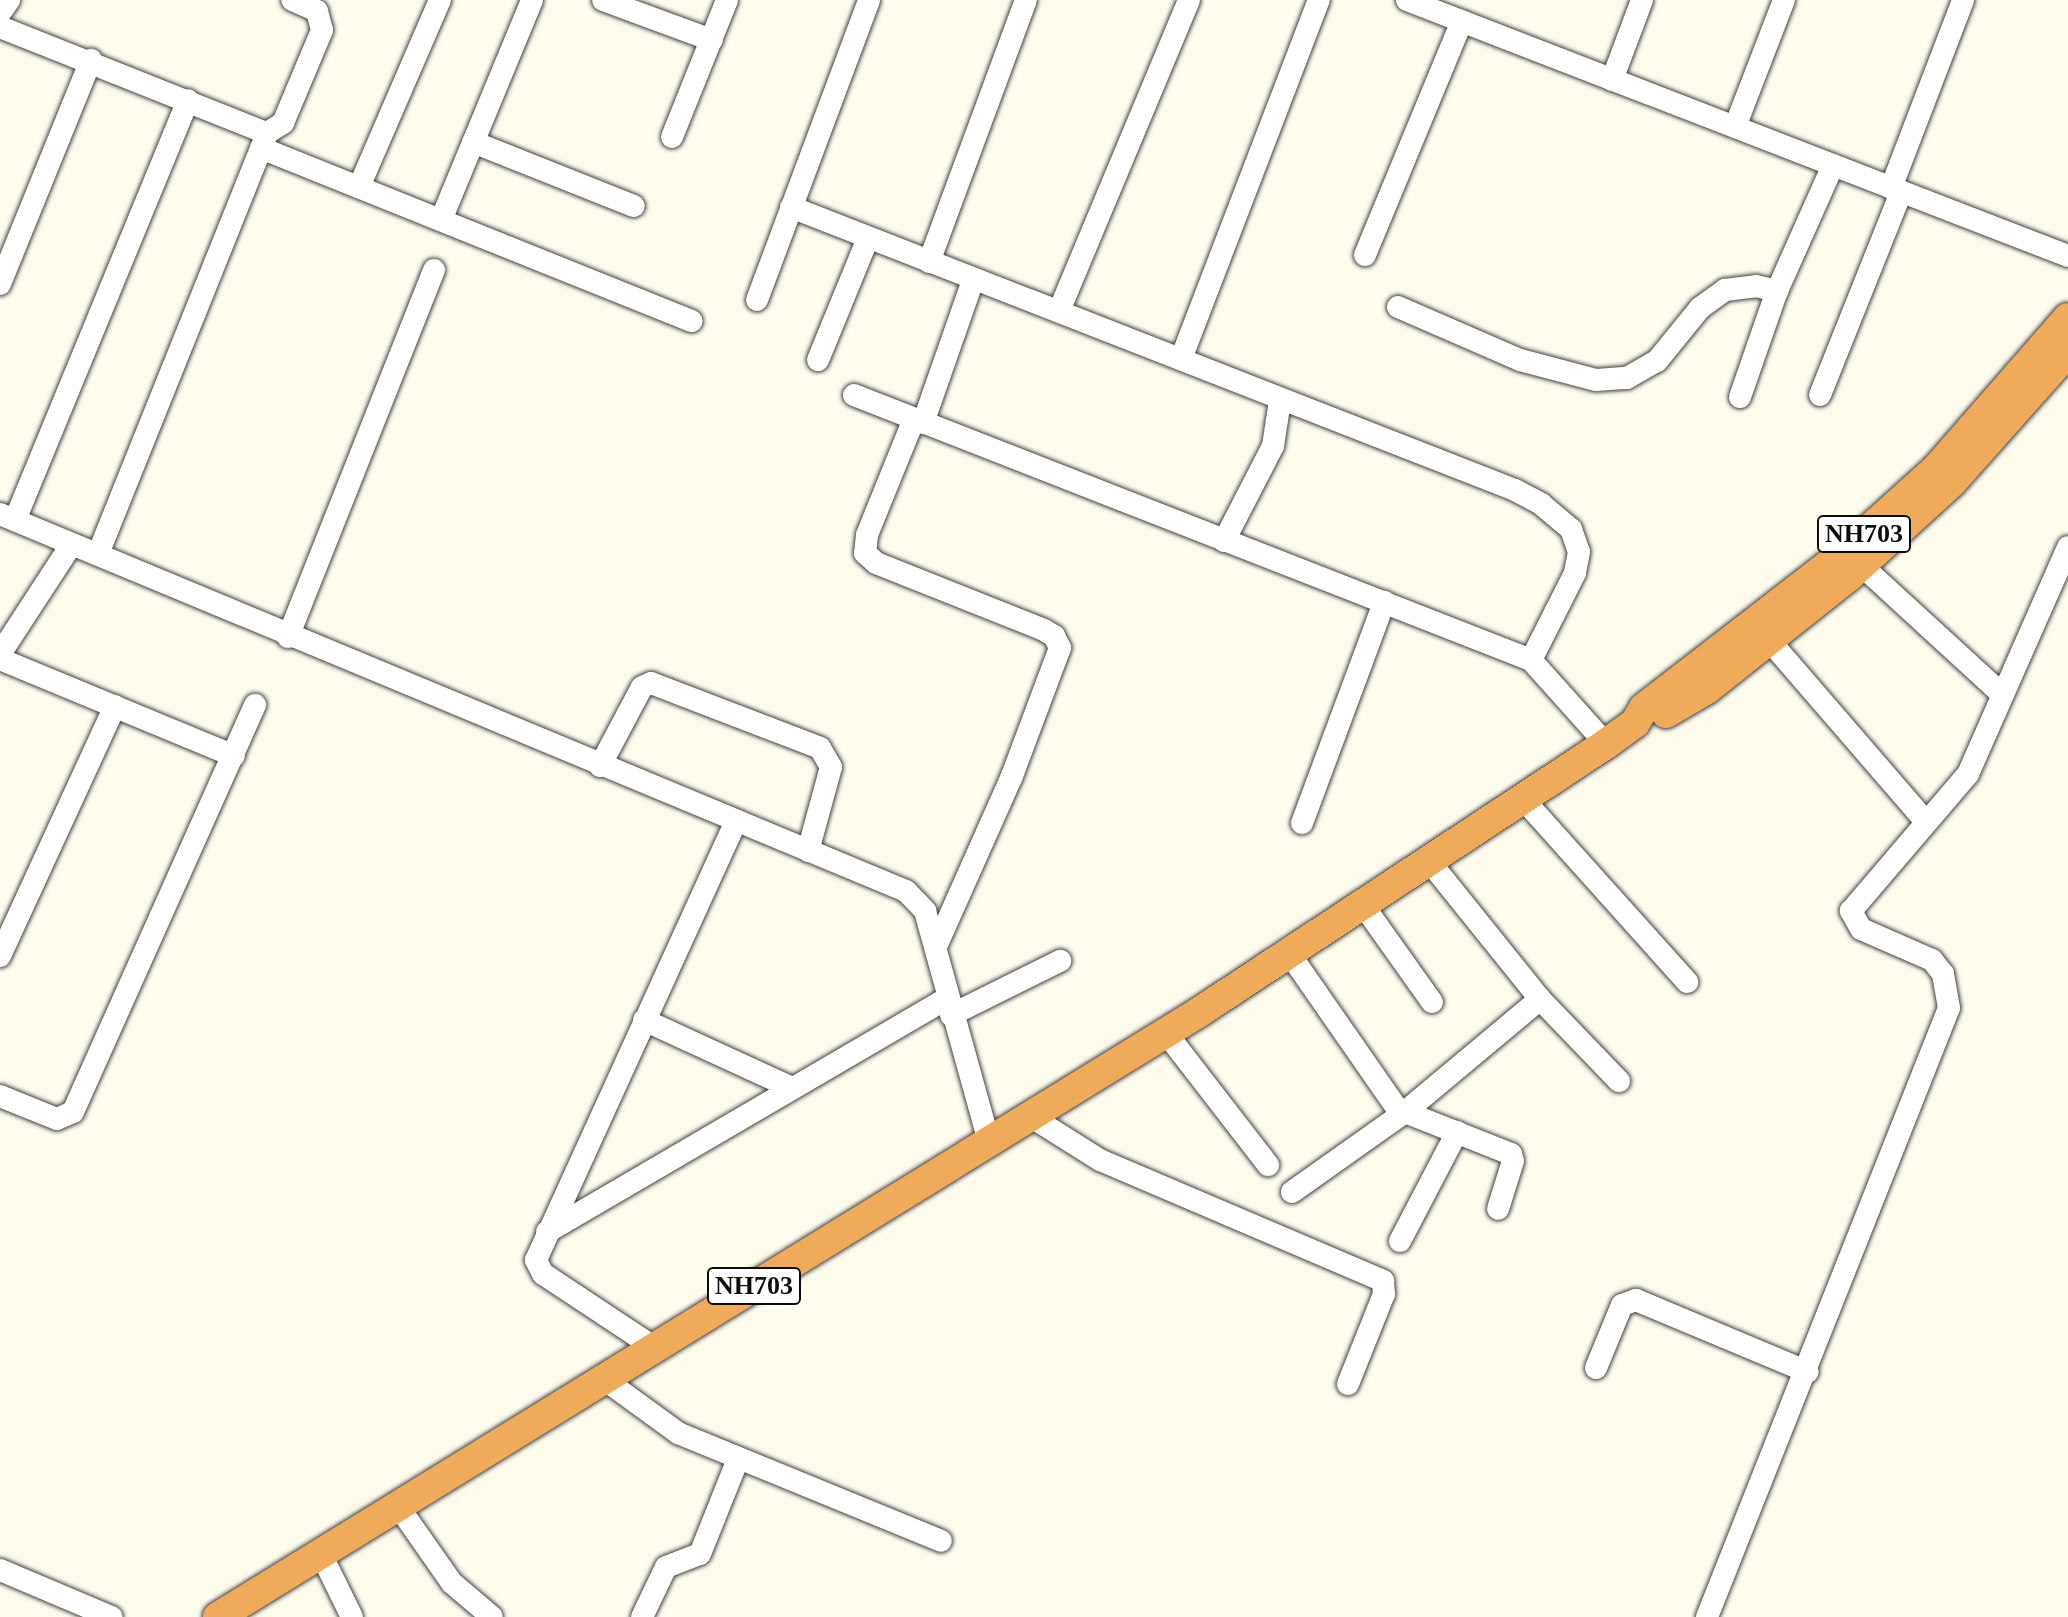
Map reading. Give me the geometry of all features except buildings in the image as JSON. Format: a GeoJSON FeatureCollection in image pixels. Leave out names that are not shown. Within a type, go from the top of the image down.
{"type":"FeatureCollection","features":[{"type":"Feature","properties":{"kind":"highway","name":"NH703"},"geometry":{"type":"LineString","coordinates":[[218,1617],[1166,1033],[1606,744],[1635,723],[1644,708],[1835,560],[1937,468],[2068,318]]}},
{"type":"Feature","properties":{"kind":"highway","name":"NH703"},"geometry":{"type":"LineString","coordinates":[[1635,723],[1654,720],[1707,689],[1861,565],[1952,482],[2063,367]]}},
{"type":"Feature","properties":{"kind":"street"},"geometry":{"type":"LineString","coordinates":[[0,13],[9,0]]}},
{"type":"Feature","properties":{"kind":"street"},"geometry":{"type":"LineString","coordinates":[[98,554],[264,140],[283,123],[322,30],[317,11],[292,0]]}},
{"type":"Feature","properties":{"kind":"street"},"geometry":{"type":"LineString","coordinates":[[359,187],[440,0]]}},
{"type":"Feature","properties":{"kind":"street"},"geometry":{"type":"LineString","coordinates":[[441,220],[532,0]]}},
{"type":"Feature","properties":{"kind":"street"},"geometry":{"type":"LineString","coordinates":[[603,0],[712,40]]}},
{"type":"Feature","properties":{"kind":"street"},"geometry":{"type":"LineString","coordinates":[[672,137],[727,0]]}},
{"type":"Feature","properties":{"kind":"street"},"geometry":{"type":"LineString","coordinates":[[757,300],[869,0]]}},
{"type":"Feature","properties":{"kind":"street"},"geometry":{"type":"LineString","coordinates":[[929,262],[1026,0]]}},
{"type":"Feature","properties":{"kind":"street"},"geometry":{"type":"LineString","coordinates":[[1059,311],[1189,0]]}},
{"type":"Feature","properties":{"kind":"street"},"geometry":{"type":"LineString","coordinates":[[1181,359],[1319,0]]}},
{"type":"Feature","properties":{"kind":"street"},"geometry":{"type":"LineString","coordinates":[[1407,0],[1449,11],[1612,80],[2068,256]]}},
{"type":"Feature","properties":{"kind":"street"},"geometry":{"type":"LineString","coordinates":[[1612,80],[1642,0]]}},
{"type":"Feature","properties":{"kind":"street"},"geometry":{"type":"LineString","coordinates":[[1735,127],[1784,0]]}},
{"type":"Feature","properties":{"kind":"street"},"geometry":{"type":"LineString","coordinates":[[1820,395],[1963,0]]}},
{"type":"Feature","properties":{"kind":"street"},"geometry":{"type":"LineString","coordinates":[[1365,255],[1449,11]]}},
{"type":"Feature","properties":{"kind":"street"},"geometry":{"type":"LineString","coordinates":[[0,27],[188,100],[359,187],[692,321]]}},
{"type":"Feature","properties":{"kind":"street"},"geometry":{"type":"LineString","coordinates":[[0,284],[91,60]]}},
{"type":"Feature","properties":{"kind":"street"},"geometry":{"type":"LineString","coordinates":[[188,100],[7,517],[288,637],[906,891],[925,911],[948,1007],[989,1142]]}},
{"type":"Feature","properties":{"kind":"street"},"geometry":{"type":"LineString","coordinates":[[473,142],[634,206]]}},
{"type":"Feature","properties":{"kind":"street"},"geometry":{"type":"LineString","coordinates":[[1740,397],[1777,291],[1833,165]]}},
{"type":"Feature","properties":{"kind":"street"},"geometry":{"type":"LineString","coordinates":[[791,207],[1181,359],[1280,401],[1515,490],[1571,529],[1579,552],[1575,573],[1531,660]]}},
{"type":"Feature","properties":{"kind":"street"},"geometry":{"type":"LineString","coordinates":[[818,360],[868,238]]}},
{"type":"Feature","properties":{"kind":"street"},"geometry":{"type":"LineString","coordinates":[[288,637],[434,270]]}},
{"type":"Feature","properties":{"kind":"street"},"geometry":{"type":"LineString","coordinates":[[936,947],[1012,776],[1060,648],[1054,636],[1044,630],[876,563],[865,553],[867,535],[919,421],[973,280]]}},
{"type":"Feature","properties":{"kind":"street"},"geometry":{"type":"LineString","coordinates":[[1398,307],[1520,360],[1596,380],[1627,378],[1657,361],[1700,308],[1725,290],[1756,286],[1777,291]]}},
{"type":"Feature","properties":{"kind":"street"},"geometry":{"type":"LineString","coordinates":[[854,395],[1531,660],[1606,744]]}},
{"type":"Feature","properties":{"kind":"street"},"geometry":{"type":"LineString","coordinates":[[1224,541],[1273,446],[1280,401]]}},
{"type":"Feature","properties":{"kind":"street"},"geometry":{"type":"LineString","coordinates":[[71,545],[0,656],[234,756]]}},
{"type":"Feature","properties":{"kind":"street"},"geometry":{"type":"LineString","coordinates":[[1707,1617],[1808,1372],[1949,1008],[1943,974],[1932,960],[1861,929],[1851,917],[1855,902],[1968,774],[2068,547]]}},
{"type":"Feature","properties":{"kind":"street"},"geometry":{"type":"LineString","coordinates":[[1861,565],[2002,694]]}},
{"type":"Feature","properties":{"kind":"street"},"geometry":{"type":"LineString","coordinates":[[1302,823],[1384,602]]}},
{"type":"Feature","properties":{"kind":"street"},"geometry":{"type":"LineString","coordinates":[[1769,640],[1925,821]]}},
{"type":"Feature","properties":{"kind":"street"},"geometry":{"type":"LineString","coordinates":[[600,766],[642,687],[651,683],[820,748],[831,767],[808,851]]}},
{"type":"Feature","properties":{"kind":"street"},"geometry":{"type":"LineString","coordinates":[[0,1096],[57,1119],[73,1112],[255,705]]}},
{"type":"Feature","properties":{"kind":"street"},"geometry":{"type":"LineString","coordinates":[[0,956],[115,706]]}},
{"type":"Feature","properties":{"kind":"street"},"geometry":{"type":"LineString","coordinates":[[1523,799],[1687,982]]}},
{"type":"Feature","properties":{"kind":"street"},"geometry":{"type":"LineString","coordinates":[[655,1348],[543,1274],[536,1260],[736,821]]}},
{"type":"Feature","properties":{"kind":"street"},"geometry":{"type":"LineString","coordinates":[[1429,861],[1540,999],[1619,1081]]}},
{"type":"Feature","properties":{"kind":"street"},"geometry":{"type":"LineString","coordinates":[[1363,905],[1432,1002]]}},
{"type":"Feature","properties":{"kind":"street"},"geometry":{"type":"LineString","coordinates":[[1289,953],[1403,1113],[1457,1132],[1514,1158],[1498,1209]]}},
{"type":"Feature","properties":{"kind":"street"},"geometry":{"type":"LineString","coordinates":[[547,1232],[792,1088],[948,1007],[1060,961]]}},
{"type":"Feature","properties":{"kind":"street"},"geometry":{"type":"LineString","coordinates":[[1292,1192],[1403,1113],[1540,999]]}},
{"type":"Feature","properties":{"kind":"street"},"geometry":{"type":"LineString","coordinates":[[644,1020],[792,1088]]}},
{"type":"Feature","properties":{"kind":"street"},"geometry":{"type":"LineString","coordinates":[[1166,1033],[1268,1165]]}},
{"type":"Feature","properties":{"kind":"street"},"geometry":{"type":"LineString","coordinates":[[1030,1116],[1100,1160],[1383,1281],[1384,1294],[1348,1384]]}},
{"type":"Feature","properties":{"kind":"street"},"geometry":{"type":"LineString","coordinates":[[1400,1241],[1457,1132]]}},
{"type":"Feature","properties":{"kind":"street"},"geometry":{"type":"LineString","coordinates":[[1596,1368],[1622,1305],[1631,1299],[1808,1372]]}},
{"type":"Feature","properties":{"kind":"street"},"geometry":{"type":"LineString","coordinates":[[604,1379],[661,1423],[738,1459],[941,1541]]}},
{"type":"Feature","properties":{"kind":"street"},"geometry":{"type":"LineString","coordinates":[[642,1617],[666,1567],[700,1554],[738,1459]]}},
{"type":"Feature","properties":{"kind":"street"},"geometry":{"type":"LineString","coordinates":[[398,1506],[452,1583],[492,1617]]}},
{"type":"Feature","properties":{"kind":"street"},"geometry":{"type":"LineString","coordinates":[[321,1554],[352,1617]]}},
{"type":"Feature","properties":{"kind":"street"},"geometry":{"type":"LineString","coordinates":[[0,1570],[111,1617]]}}]}
